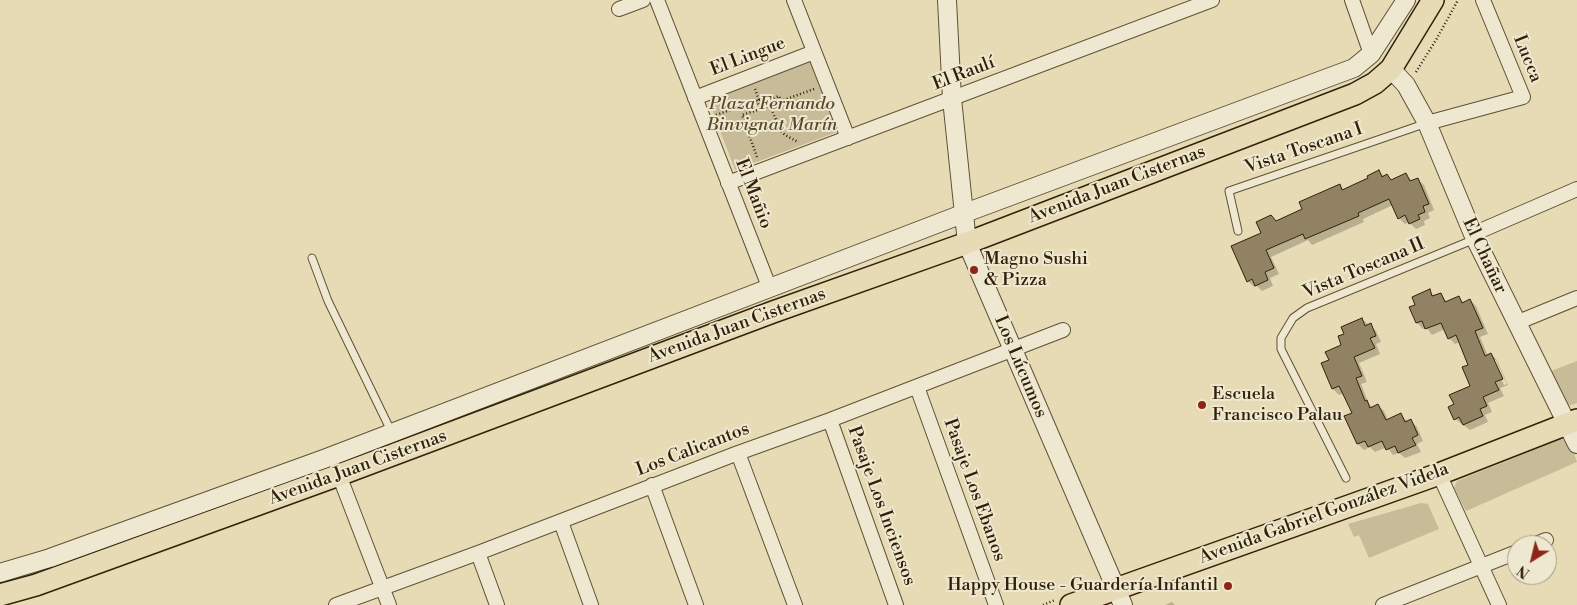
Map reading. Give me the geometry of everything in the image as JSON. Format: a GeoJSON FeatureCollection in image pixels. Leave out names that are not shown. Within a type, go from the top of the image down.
{"type":"FeatureCollection","features":[{"type":"Feature","properties":{"kind":"main road","name":"Avenida Juan Cisternas"},"geometry":{"type":"LineString","coordinates":[[0,595],[36,585],[339,475],[773,312],[967,243],[1355,94],[1375,83],[1391,69],[1433,0]]}},
{"type":"Feature","properties":{"kind":"main road","name":"Avenida Gabriel González Videla"},"geometry":{"type":"LineString","coordinates":[[1070,605],[1119,597],[1572,421]]}},
{"type":"Feature","properties":{"kind":"street"},"geometry":{"type":"LineString","coordinates":[[619,9],[644,0]]}},
{"type":"Feature","properties":{"kind":"street","name":"El Mañio"},"geometry":{"type":"LineString","coordinates":[[657,0],[770,289]]}},
{"type":"Feature","properties":{"kind":"street"},"geometry":{"type":"LineString","coordinates":[[794,0],[848,138]]}},
{"type":"Feature","properties":{"kind":"street","name":"Los Lúcumos"},"geometry":{"type":"LineString","coordinates":[[948,0],[952,99],[967,243],[1119,597]]}},
{"type":"Feature","properties":{"kind":"street","name":"El Raulí"},"geometry":{"type":"LineString","coordinates":[[728,183],[1212,0]]}},
{"type":"Feature","properties":{"kind":"street"},"geometry":{"type":"LineString","coordinates":[[1352,0],[1371,54]]}},
{"type":"Feature","properties":{"kind":"street","name":"Avenida Juan Cisternas"},"geometry":{"type":"LineString","coordinates":[[0,573],[50,558],[392,433],[964,213],[1354,68],[1371,54],[1406,0]]}},
{"type":"Feature","properties":{"kind":"street","name":"Lucca"},"geometry":{"type":"LineString","coordinates":[[1427,123],[1523,97],[1482,0]]}},
{"type":"Feature","properties":{"kind":"street","name":"El Lingue"},"geometry":{"type":"LineString","coordinates":[[695,98],[814,52]]}},
{"type":"Feature","properties":{"kind":"street","name":"El Chañar"},"geometry":{"type":"LineString","coordinates":[[1391,69],[1406,86],[1427,123],[1474,236],[1516,323],[1572,421],[1577,444]]}},
{"type":"Feature","properties":{"kind":"street"},"geometry":{"type":"LineString","coordinates":[[1474,236],[1577,189]]}},
{"type":"Feature","properties":{"kind":"street"},"geometry":{"type":"LineString","coordinates":[[1516,323],[1577,298]]}},
{"type":"Feature","properties":{"kind":"street","name":"Los Calicantos"},"geometry":{"type":"LineString","coordinates":[[336,605],[560,522],[738,452],[830,420],[1063,330]]}},
{"type":"Feature","properties":{"kind":"street","name":"Pasaje Los Ebanos"},"geometry":{"type":"LineString","coordinates":[[917,387],[996,605]]}},
{"type":"Feature","properties":{"kind":"street","name":"Pasaje Los Inciensos"},"geometry":{"type":"LineString","coordinates":[[830,420],[896,605]]}},
{"type":"Feature","properties":{"kind":"street"},"geometry":{"type":"LineString","coordinates":[[738,452],[795,605]]}},
{"type":"Feature","properties":{"kind":"street"},"geometry":{"type":"LineString","coordinates":[[1439,474],[1499,605]]}},
{"type":"Feature","properties":{"kind":"street"},"geometry":{"type":"LineString","coordinates":[[339,475],[389,605]]}},
{"type":"Feature","properties":{"kind":"street"},"geometry":{"type":"LineString","coordinates":[[652,485],[696,605]]}},
{"type":"Feature","properties":{"kind":"street"},"geometry":{"type":"LineString","coordinates":[[560,522],[591,605]]}},
{"type":"Feature","properties":{"kind":"street"},"geometry":{"type":"LineString","coordinates":[[478,553],[497,605]]}},
{"type":"Feature","properties":{"kind":"street"},"geometry":{"type":"LineString","coordinates":[[1383,605],[1507,556]]}},
{"type":"Feature","properties":{"kind":"lane","name":"Vista Toscana I"},"geometry":{"type":"LineString","coordinates":[[1238,232],[1229,191],[1427,123]]}},
{"type":"Feature","properties":{"kind":"lane","name":"Vista Toscana II"},"geometry":{"type":"LineString","coordinates":[[1346,478],[1281,349],[1281,338],[1293,318],[1307,308],[1474,236]]}},
{"type":"Feature","properties":{"kind":"lane"},"geometry":{"type":"LineString","coordinates":[[312,258],[328,301],[392,433]]}},
{"type":"Feature","properties":{"kind":"path"},"geometry":{"type":"LineString","coordinates":[[703,119],[767,97],[768,100],[779,96],[781,101],[827,84]]}},
{"type":"Feature","properties":{"kind":"path"},"geometry":{"type":"LineString","coordinates":[[757,100],[760,109]]}},
{"type":"Feature","properties":{"kind":"path"},"geometry":{"type":"LineString","coordinates":[[762,170],[742,115],[770,106],[781,131],[785,135],[816,150]]}},
{"type":"Feature","properties":{"kind":"green space","name":"Plaza Fernando Binvignat Marín"},"geometry":{"type":"Polygon","coordinates":[[[809,60],[837,132],[735,170],[708,99],[809,60]]]}},
{"type":"Feature","properties":{"kind":"green space"},"geometry":{"type":"Polygon","coordinates":[[[1577,361],[1577,403],[1565,407],[1551,371],[1577,361]]]}},
{"type":"Feature","properties":{"kind":"green space"},"geometry":{"type":"Polygon","coordinates":[[[1561,439],[1570,443],[1577,462],[1466,511],[1454,488],[1457,481],[1561,439]]]}},
{"type":"Feature","properties":{"kind":"green space"},"geometry":{"type":"Polygon","coordinates":[[[1421,503],[1428,504],[1439,529],[1369,558],[1359,535],[1354,537],[1348,524],[1421,503]]]}},
{"type":"Feature","properties":{"kind":"building"},"geometry":{"type":"Polygon","coordinates":[[[1379,170],[1382,177],[1387,174],[1391,180],[1406,173],[1410,181],[1418,178],[1429,204],[1423,206],[1425,212],[1418,215],[1420,219],[1409,224],[1405,215],[1398,219],[1389,199],[1358,213],[1359,216],[1305,239],[1303,234],[1266,250],[1274,268],[1265,272],[1268,280],[1255,286],[1252,279],[1247,282],[1231,246],[1261,233],[1256,222],[1271,215],[1276,221],[1302,209],[1299,202],[1340,184],[1342,190],[1368,178],[1367,176],[1379,170]]]}},
{"type":"Feature","properties":{"kind":"building"},"geometry":{"type":"Polygon","coordinates":[[[1430,289],[1432,296],[1441,293],[1445,302],[1459,296],[1462,303],[1470,299],[1483,328],[1475,331],[1485,356],[1491,353],[1503,379],[1495,382],[1499,390],[1483,397],[1487,406],[1480,409],[1483,416],[1463,425],[1459,417],[1454,420],[1448,407],[1454,404],[1449,395],[1470,386],[1462,367],[1468,365],[1456,335],[1448,339],[1441,323],[1425,329],[1422,321],[1416,323],[1409,307],[1415,305],[1412,297],[1430,289]]]}},
{"type":"Feature","properties":{"kind":"building"},"geometry":{"type":"Polygon","coordinates":[[[1362,318],[1365,326],[1371,323],[1376,336],[1370,338],[1375,348],[1354,357],[1362,376],[1356,378],[1365,401],[1367,400],[1370,408],[1378,404],[1386,420],[1401,413],[1405,422],[1411,419],[1418,435],[1412,438],[1416,445],[1398,453],[1395,446],[1386,450],[1382,441],[1368,447],[1365,441],[1357,444],[1344,416],[1352,413],[1339,386],[1332,389],[1321,363],[1329,360],[1325,352],[1341,345],[1338,336],[1344,334],[1341,327],[1362,318]]]}},
{"type":"Feature","properties":{"kind":"place","name":"Magno Sushi & Pizza"},"geometry":{"type":"Point","coordinates":[974,270]}},
{"type":"Feature","properties":{"kind":"place","name":"Escuela Francisco Palau"},"geometry":{"type":"Point","coordinates":[1202,405]}},
{"type":"Feature","properties":{"kind":"place","name":"Happy House - Guardería Infantil"},"geometry":{"type":"Point","coordinates":[1228,586]}}]}
